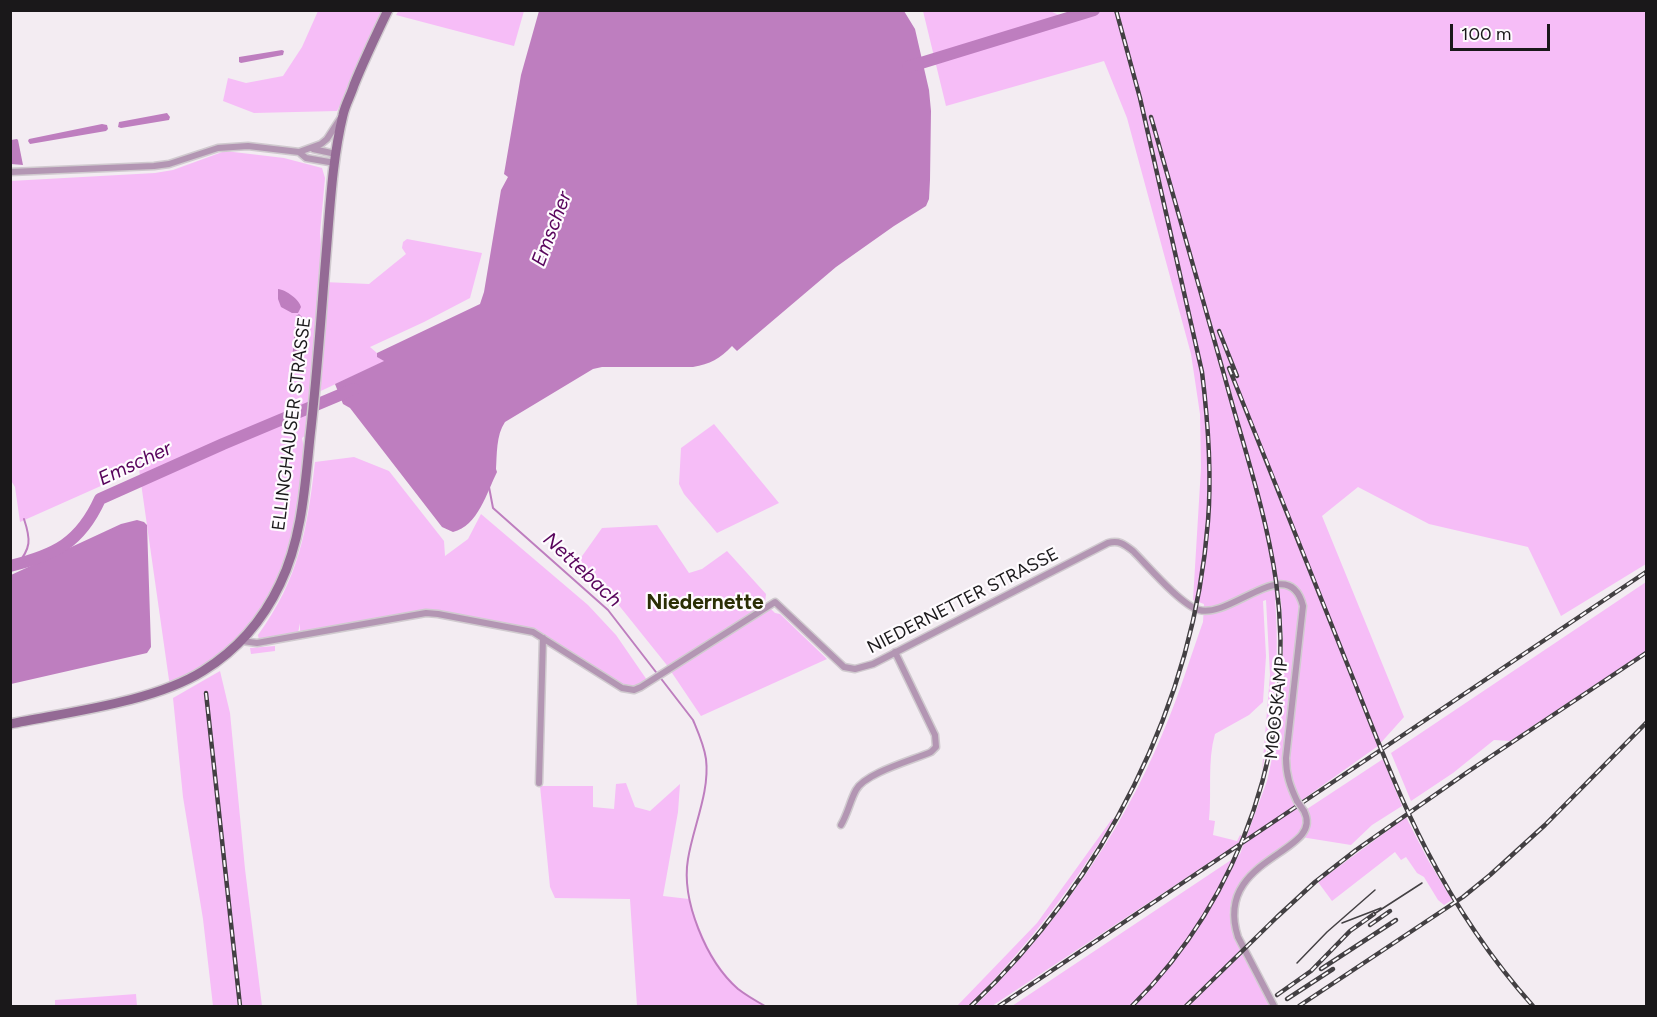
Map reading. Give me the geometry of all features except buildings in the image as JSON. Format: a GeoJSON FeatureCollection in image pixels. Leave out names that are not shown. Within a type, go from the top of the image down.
{"type":"FeatureCollection","features":[{"type":"Feature","properties":{"kind":"main road","name":"ELLINGHAUSER STRASSE"},"geometry":{"type":"LineString","coordinates":[[10,724],[119,702],[156,692],[202,672],[242,641],[264,613],[287,569],[299,521],[311,431],[336,158],[343,114],[388,10]]}},
{"type":"Feature","properties":{"kind":"street","name":"ELLINGHAUSER STRASSE"},"geometry":{"type":"LineString","coordinates":[[10,172],[154,166],[170,164],[218,148],[248,146],[299,152],[318,146],[327,139],[343,114]]}},
{"type":"Feature","properties":{"kind":"street","name":"ELLINGHAUSER STRASSE"},"geometry":{"type":"LineString","coordinates":[[309,149],[336,158]]}},
{"type":"Feature","properties":{"kind":"street","name":"ELLINGHAUSER STRASSE"},"geometry":{"type":"LineString","coordinates":[[299,152],[306,158],[336,158]]}},
{"type":"Feature","properties":{"kind":"street","name":"NIEDERNETTER STRASSE"},"geometry":{"type":"LineString","coordinates":[[242,641],[257,644],[426,613],[525,630],[543,638],[622,688],[634,690],[667,672],[776,602],[844,667],[855,669],[865,667],[1108,543],[1117,542]]}},
{"type":"Feature","properties":{"kind":"street","name":"MOOSKAMP"},"geometry":{"type":"LineString","coordinates":[[1117,542],[1125,544],[1183,600],[1200,610],[1210,611],[1223,608],[1266,587],[1278,584],[1291,586],[1298,593],[1303,606],[1286,773],[1289,785],[1308,823],[1301,837],[1247,877],[1238,890],[1233,908],[1234,925],[1238,937],[1274,1006]]}},
{"type":"Feature","properties":{"kind":"street"},"geometry":{"type":"LineString","coordinates":[[539,783],[543,638]]}},
{"type":"Feature","properties":{"kind":"street"},"geometry":{"type":"LineString","coordinates":[[841,825],[848,813],[856,789],[864,780],[932,752],[936,747],[935,735],[895,652]]}},
{"type":"Feature","properties":{"kind":"shaded area"},"geometry":{"type":"Polygon","coordinates":[[[399,10],[524,11],[514,46],[396,15],[399,10]]]}},
{"type":"Feature","properties":{"kind":"shaded area"},"geometry":{"type":"Polygon","coordinates":[[[1105,10],[1646,11],[1646,564],[1561,616],[1528,547],[1429,524],[1358,487],[1322,516],[1404,717],[1378,746],[1302,800],[1304,811],[1383,759],[1402,806],[1372,825],[1351,845],[1301,837],[1260,868],[1233,898],[1230,919],[1233,931],[1244,958],[1271,1006],[1012,1006],[1240,854],[1267,781],[1274,749],[1282,684],[1281,600],[1275,600],[1277,644],[1275,686],[1262,771],[1270,675],[1266,600],[1263,601],[1266,656],[1263,702],[1249,715],[1215,734],[1213,745],[1210,766],[1209,820],[1215,821],[1213,835],[1237,841],[1240,835],[1242,836],[1239,843],[992,1006],[975,1006],[1059,912],[1083,878],[1128,806],[1147,769],[1175,703],[1203,622],[1204,604],[1193,600],[1201,468],[1200,414],[1191,354],[1127,118],[1104,61],[946,106],[923,11],[1050,11],[1070,20],[1105,10]]]}},
{"type":"Feature","properties":{"kind":"shaded area"},"geometry":{"type":"Polygon","coordinates":[[[318,11],[388,11],[337,111],[254,113],[223,101],[228,78],[246,83],[283,76],[302,47],[318,11]]]}},
{"type":"Feature","properties":{"kind":"shaded area"},"geometry":{"type":"Polygon","coordinates":[[[225,151],[284,158],[322,168],[325,178],[320,233],[324,282],[369,284],[406,254],[402,248],[403,242],[407,239],[482,253],[470,298],[370,347],[377,353],[377,357],[385,361],[310,396],[311,431],[302,438],[307,464],[304,489],[280,584],[240,642],[170,687],[139,469],[20,522],[15,487],[10,479],[10,181],[155,173],[173,170],[225,151]]]}},
{"type":"Feature","properties":{"kind":"shaded area"},"geometry":{"type":"Polygon","coordinates":[[[714,424],[779,503],[717,533],[684,494],[679,484],[681,448],[714,424]]]}},
{"type":"Feature","properties":{"kind":"shaded area"},"geometry":{"type":"Polygon","coordinates":[[[354,457],[389,471],[444,541],[445,556],[468,539],[481,514],[588,605],[616,635],[647,680],[641,687],[622,688],[533,632],[438,614],[300,636],[300,623],[298,633],[259,640],[258,635],[283,594],[299,553],[315,462],[354,457]]]}},
{"type":"Feature","properties":{"kind":"shaded area"},"geometry":{"type":"Polygon","coordinates":[[[657,525],[689,573],[702,569],[727,551],[766,594],[765,603],[775,613],[780,614],[827,659],[701,716],[666,664],[617,603],[575,566],[602,528],[657,525]]]}},
{"type":"Feature","properties":{"kind":"shaded area"},"geometry":{"type":"Polygon","coordinates":[[[1646,582],[1646,651],[1510,741],[1494,740],[1453,773],[1411,801],[1391,753],[1646,582]]]}},
{"type":"Feature","properties":{"kind":"shaded area"},"geometry":{"type":"Polygon","coordinates":[[[275,646],[275,651],[251,654],[250,648],[275,646]]]}},
{"type":"Feature","properties":{"kind":"shaded area"},"geometry":{"type":"Polygon","coordinates":[[[220,671],[230,713],[245,869],[262,1006],[213,1006],[203,919],[183,797],[173,698],[220,671]]]}},
{"type":"Feature","properties":{"kind":"shaded area"},"geometry":{"type":"Polygon","coordinates":[[[626,783],[635,807],[650,811],[680,784],[678,812],[663,896],[689,899],[708,947],[725,974],[736,986],[765,1006],[637,1006],[630,899],[555,898],[550,887],[540,786],[593,786],[593,807],[614,809],[616,784],[626,783]]]}},
{"type":"Feature","properties":{"kind":"shaded area"},"geometry":{"type":"Polygon","coordinates":[[[1406,817],[1452,900],[1444,905],[1438,900],[1424,877],[1417,873],[1406,857],[1401,860],[1395,852],[1332,901],[1318,882],[1406,817]]]}},
{"type":"Feature","properties":{"kind":"shaded area"},"geometry":{"type":"Polygon","coordinates":[[[1114,819],[1083,868],[1013,958],[974,1001],[967,1006],[957,1006],[1037,923],[1114,819]]]}},
{"type":"Feature","properties":{"kind":"shaded area"},"geometry":{"type":"Polygon","coordinates":[[[136,994],[137,1006],[55,1006],[55,1000],[136,994]]]}},
{"type":"Feature","properties":{"kind":"water"},"geometry":{"type":"Polygon","coordinates":[[[539,11],[904,11],[915,29],[929,90],[930,180],[929,199],[926,206],[836,267],[737,351],[732,346],[714,360],[693,367],[602,367],[593,369],[505,422],[498,439],[497,472],[481,507],[462,529],[453,532],[442,527],[350,408],[343,404],[335,384],[384,361],[377,357],[377,353],[480,304],[501,190],[508,177],[504,174],[521,75],[539,11]]]}},
{"type":"Feature","properties":{"kind":"water"},"geometry":{"type":"Polygon","coordinates":[[[282,50],[283,55],[239,62],[239,57],[282,50]]]}},
{"type":"Feature","properties":{"kind":"water"},"geometry":{"type":"Polygon","coordinates":[[[167,113],[169,120],[118,127],[119,122],[167,113]]]}},
{"type":"Feature","properties":{"kind":"water"},"geometry":{"type":"Polygon","coordinates":[[[102,124],[107,125],[106,131],[30,144],[28,141],[29,139],[102,124]]]}},
{"type":"Feature","properties":{"kind":"water"},"geometry":{"type":"Polygon","coordinates":[[[17,139],[23,165],[11,164],[11,140],[17,139]]]}},
{"type":"Feature","properties":{"kind":"water"},"geometry":{"type":"Polygon","coordinates":[[[278,289],[298,301],[301,307],[298,313],[292,313],[281,307],[278,289]]]}},
{"type":"Feature","properties":{"kind":"water"},"geometry":{"type":"Polygon","coordinates":[[[299,314],[302,317],[298,361],[295,363],[292,360],[296,316],[299,314]]]}},
{"type":"Feature","properties":{"kind":"water"},"geometry":{"type":"Polygon","coordinates":[[[137,520],[147,525],[151,647],[147,653],[11,684],[11,575],[121,524],[137,520]]]}},
{"type":"Feature","properties":{"kind":"waterway","name":"Emscher"},"geometry":{"type":"LineString","coordinates":[[908,67],[1094,10]]}},
{"type":"Feature","properties":{"kind":"waterway","name":"Emscher"},"geometry":{"type":"LineString","coordinates":[[10,566],[53,552],[75,537],[100,499],[354,389]]}},
{"type":"Feature","properties":{"kind":"waterway","name":"Nettebach"},"geometry":{"type":"LineString","coordinates":[[489,487],[493,508],[608,610],[693,720],[704,749],[707,771],[688,859],[688,893],[692,911],[706,946],[726,977],[738,989],[765,1006]]}},
{"type":"Feature","properties":{"kind":"waterway"},"geometry":{"type":"LineString","coordinates":[[17,565],[25,554],[28,544],[24,519]]}},
{"type":"Feature","properties":{"kind":"tram line"},"geometry":{"type":"LineString","coordinates":[[1374,914],[1422,883]]}},
{"type":"Feature","properties":{"kind":"tram line"},"geometry":{"type":"LineString","coordinates":[[1297,963],[1327,932],[1375,890]]}},
{"type":"Feature","properties":{"kind":"tram line"},"geometry":{"type":"LineString","coordinates":[[1342,923],[1381,908]]}},
{"type":"Feature","properties":{"kind":"railway"},"geometry":{"type":"LineString","coordinates":[[971,1006],[1019,957],[1062,903],[1101,846],[1134,785],[1162,722],[1184,657],[1199,590],[1208,521],[1210,484],[1208,427],[1202,372],[1140,98],[1116,10]]}},
{"type":"Feature","properties":{"kind":"railway"},"geometry":{"type":"LineString","coordinates":[[1132,1006],[1171,963],[1204,915],[1232,864],[1254,810],[1269,755],[1278,697],[1280,639],[1276,581],[1260,504],[1151,117]]}},
{"type":"Feature","properties":{"kind":"railway"},"geometry":{"type":"LineString","coordinates":[[1219,331],[1237,376]]}},
{"type":"Feature","properties":{"kind":"railway"},"geometry":{"type":"LineString","coordinates":[[1229,368],[1414,826],[1437,870],[1475,931],[1533,1006]]}},
{"type":"Feature","properties":{"kind":"railway"},"geometry":{"type":"LineString","coordinates":[[999,1006],[1646,572]]}},
{"type":"Feature","properties":{"kind":"railway"},"geometry":{"type":"LineString","coordinates":[[1186,1006],[1315,882],[1356,850],[1469,771],[1646,653]]}},
{"type":"Feature","properties":{"kind":"railway"},"geometry":{"type":"LineString","coordinates":[[206,693],[240,1006]]}},
{"type":"Feature","properties":{"kind":"railway"},"geometry":{"type":"LineString","coordinates":[[1299,1006],[1463,897],[1490,875],[1545,825],[1646,723]]}},
{"type":"Feature","properties":{"kind":"railway"},"geometry":{"type":"LineString","coordinates":[[1370,925],[1390,911]]}},
{"type":"Feature","properties":{"kind":"railway"},"geometry":{"type":"LineString","coordinates":[[1277,995],[1311,971],[1350,931],[1374,914]]}},
{"type":"Feature","properties":{"kind":"railway"},"geometry":{"type":"LineString","coordinates":[[1321,969],[1396,920]]}},
{"type":"Feature","properties":{"kind":"railway"},"geometry":{"type":"LineString","coordinates":[[1287,999],[1333,969]]}},
{"type":"Feature","properties":{"kind":"district","name":"Niedernette"},"geometry":{"type":"Point","coordinates":[705,603]}}]}
